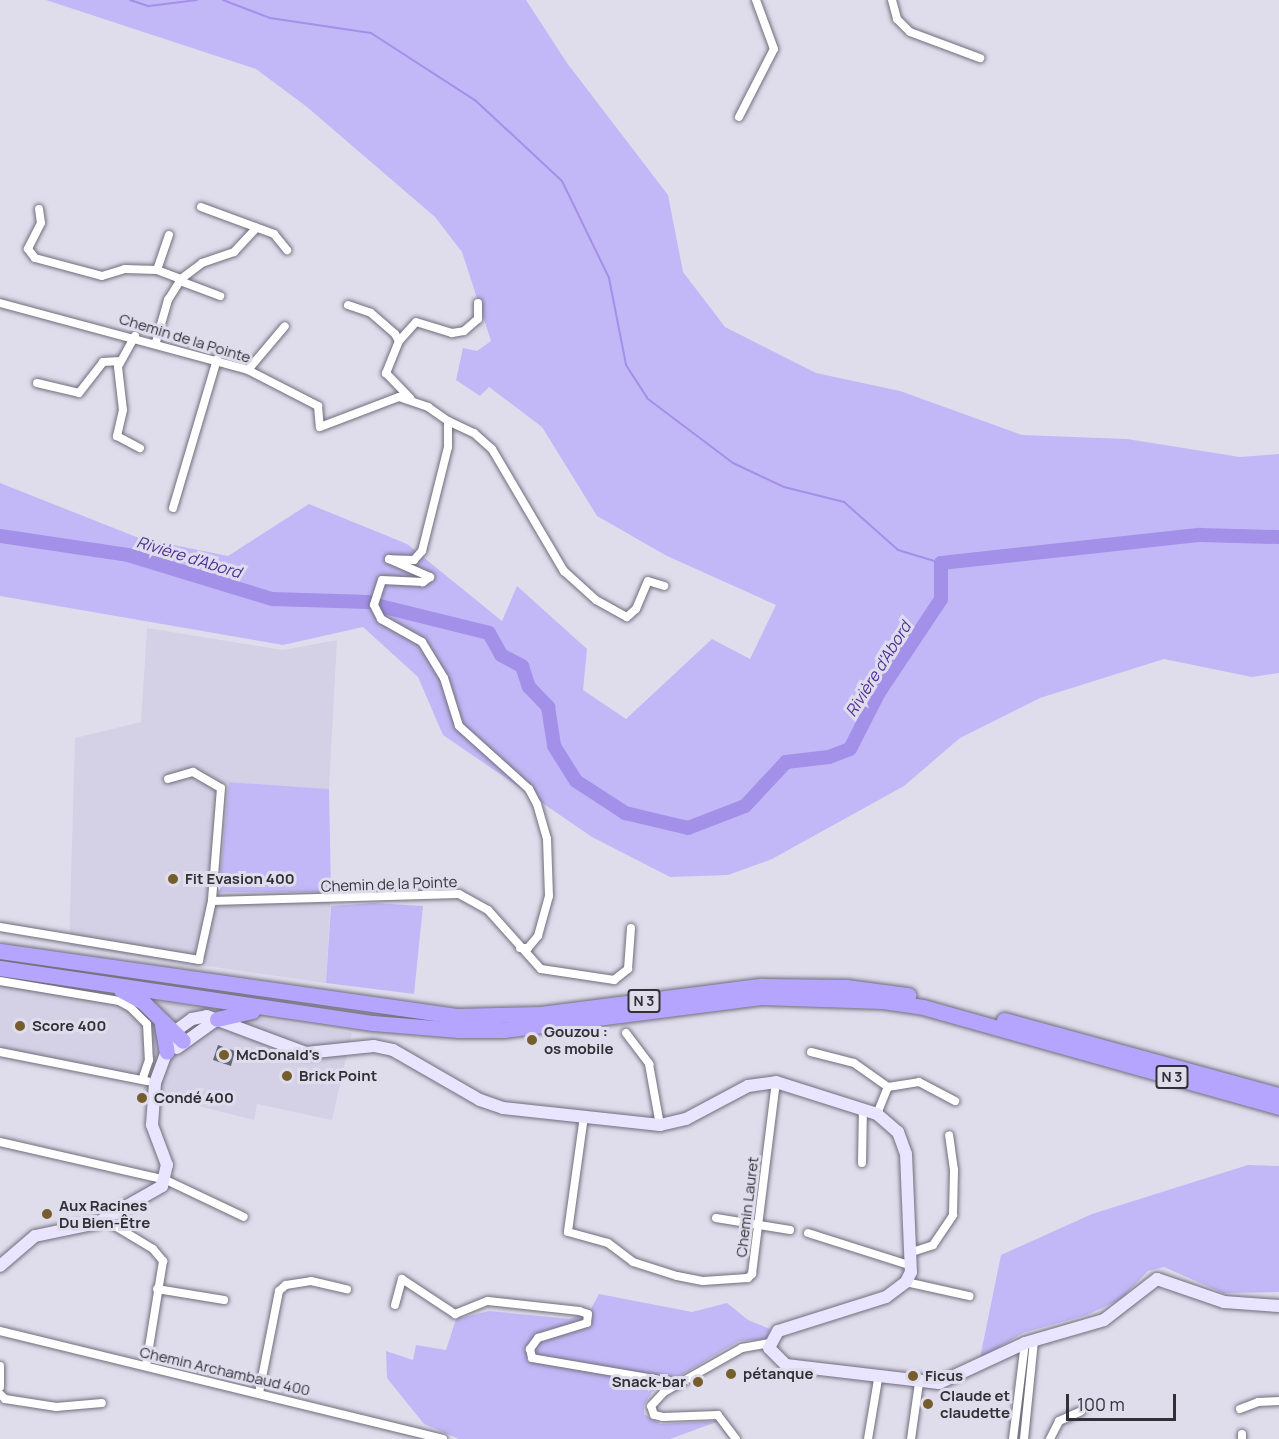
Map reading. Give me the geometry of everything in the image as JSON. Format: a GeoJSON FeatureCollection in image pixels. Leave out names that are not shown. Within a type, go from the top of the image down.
{"type":"FeatureCollection","features":[{"type":"Feature","properties":{"kind":"highway","name":"N 3"},"geometry":{"type":"LineString","coordinates":[[0,951],[456,1016],[541,1014],[761,986],[887,991],[1279,1095]]}},
{"type":"Feature","properties":{"kind":"highway","name":"N 3"},"geometry":{"type":"LineString","coordinates":[[0,969],[373,1023],[503,1030],[761,997],[843,997],[923,1007],[1279,1107]]}},
{"type":"Feature","properties":{"kind":"highway"},"geometry":{"type":"LineString","coordinates":[[0,969],[131,993],[172,1034],[164,1058]]}},
{"type":"Feature","properties":{"kind":"highway"},"geometry":{"type":"LineString","coordinates":[[217,1019],[241,1011],[262,1011],[373,1023]]}},
{"type":"Feature","properties":{"kind":"main road"},"geometry":{"type":"LineString","coordinates":[[1,1263],[35,1236],[105,1220],[166,1180],[167,1165],[152,1125],[155,1083],[172,1034],[192,1019],[217,1019],[306,1053],[383,1047],[480,1100],[503,1108],[660,1125],[686,1119],[748,1086],[776,1082],[877,1113],[898,1132],[906,1154],[912,1266],[906,1282],[886,1297],[778,1331],[769,1343],[771,1353],[786,1365],[919,1383],[950,1380],[1030,1341],[1104,1320],[1157,1279],[1224,1302],[1279,1306]]}},
{"type":"Feature","properties":{"kind":"street"},"geometry":{"type":"LineString","coordinates":[[739,117],[774,49],[756,0]]}},
{"type":"Feature","properties":{"kind":"street"},"geometry":{"type":"LineString","coordinates":[[892,0],[897,19],[910,32],[980,58]]}},
{"type":"Feature","properties":{"kind":"street"},"geometry":{"type":"LineString","coordinates":[[201,207],[274,234],[287,250]]}},
{"type":"Feature","properties":{"kind":"street"},"geometry":{"type":"LineString","coordinates":[[39,209],[41,223],[28,249],[35,258],[102,276],[125,269],[157,270],[220,296]]}},
{"type":"Feature","properties":{"kind":"street"},"geometry":{"type":"LineString","coordinates":[[156,342],[168,300],[180,280],[190,270],[234,252],[256,228]]}},
{"type":"Feature","properties":{"kind":"street"},"geometry":{"type":"LineString","coordinates":[[157,270],[170,235]]}},
{"type":"Feature","properties":{"kind":"street","name":"Chemin de la Pointe"},"geometry":{"type":"LineString","coordinates":[[0,303],[135,336],[248,370],[318,406],[321,427],[391,399],[413,401]]}},
{"type":"Feature","properties":{"kind":"street"},"geometry":{"type":"LineString","coordinates":[[478,303],[478,319],[464,331],[452,333],[417,322],[399,341],[386,373],[413,401],[474,434],[492,449],[564,572],[596,600],[627,616],[636,609],[648,581],[664,586]]}},
{"type":"Feature","properties":{"kind":"street"},"geometry":{"type":"LineString","coordinates":[[348,305],[380,319],[399,341]]}},
{"type":"Feature","properties":{"kind":"street"},"geometry":{"type":"LineString","coordinates":[[248,370],[285,326]]}},
{"type":"Feature","properties":{"kind":"street"},"geometry":{"type":"LineString","coordinates":[[135,336],[120,361],[123,410],[117,436],[140,448]]}},
{"type":"Feature","properties":{"kind":"street"},"geometry":{"type":"LineString","coordinates":[[173,508],[217,359]]}},
{"type":"Feature","properties":{"kind":"street"},"geometry":{"type":"LineString","coordinates":[[37,383],[79,393],[103,362],[120,361]]}},
{"type":"Feature","properties":{"kind":"street"},"geometry":{"type":"LineString","coordinates":[[448,421],[448,447],[422,551],[414,560],[389,559],[430,577],[423,582],[382,580],[374,605],[381,619],[405,630],[427,647],[444,678],[459,726],[530,789],[537,804],[547,839],[549,896],[538,936],[528,948],[520,948]]}},
{"type":"Feature","properties":{"kind":"street"},"geometry":{"type":"LineString","coordinates":[[0,927],[199,960],[213,901],[221,788],[193,772],[168,779]]}},
{"type":"Feature","properties":{"kind":"street","name":"Chemin de la Pointe"},"geometry":{"type":"LineString","coordinates":[[213,901],[459,894],[488,910],[541,969],[614,980],[628,969],[631,928]]}},
{"type":"Feature","properties":{"kind":"street"},"geometry":{"type":"LineString","coordinates":[[0,981],[119,1001],[147,1024],[149,1060],[142,1080]]}},
{"type":"Feature","properties":{"kind":"street"},"geometry":{"type":"LineString","coordinates":[[626,1033],[649,1064],[660,1125]]}},
{"type":"Feature","properties":{"kind":"street"},"geometry":{"type":"LineString","coordinates":[[0,1052],[155,1083]]}},
{"type":"Feature","properties":{"kind":"street"},"geometry":{"type":"LineString","coordinates":[[811,1052],[854,1063],[888,1087],[919,1082],[955,1101]]}},
{"type":"Feature","properties":{"kind":"street"},"geometry":{"type":"LineString","coordinates":[[149,1060],[164,1058]]}},
{"type":"Feature","properties":{"kind":"street","name":"Chemin Lauret"},"geometry":{"type":"LineString","coordinates":[[584,1116],[570,1233],[608,1243],[638,1264],[714,1280],[751,1276],[776,1082]]}},
{"type":"Feature","properties":{"kind":"street"},"geometry":{"type":"LineString","coordinates":[[877,1113],[888,1087]]}},
{"type":"Feature","properties":{"kind":"street"},"geometry":{"type":"LineString","coordinates":[[862,1163],[863,1108]]}},
{"type":"Feature","properties":{"kind":"street"},"geometry":{"type":"LineString","coordinates":[[912,1252],[933,1245],[953,1215],[954,1170],[949,1135]]}},
{"type":"Feature","properties":{"kind":"street"},"geometry":{"type":"LineString","coordinates":[[0,1142],[166,1180],[244,1217]]}},
{"type":"Feature","properties":{"kind":"street"},"geometry":{"type":"LineString","coordinates":[[716,1218],[790,1230]]}},
{"type":"Feature","properties":{"kind":"street"},"geometry":{"type":"LineString","coordinates":[[105,1220],[161,1256],[163,1270],[146,1366]]}},
{"type":"Feature","properties":{"kind":"street"},"geometry":{"type":"LineString","coordinates":[[808,1233],[912,1266]]}},
{"type":"Feature","properties":{"kind":"street"},"geometry":{"type":"LineString","coordinates":[[395,1305],[402,1279],[455,1314],[488,1301],[579,1311],[588,1314],[587,1323],[538,1338],[530,1349],[532,1358],[678,1383]]}},
{"type":"Feature","properties":{"kind":"street"},"geometry":{"type":"LineString","coordinates":[[259,1393],[279,1291],[286,1285],[310,1281],[347,1288]]}},
{"type":"Feature","properties":{"kind":"street"},"geometry":{"type":"LineString","coordinates":[[906,1282],[969,1296]]}},
{"type":"Feature","properties":{"kind":"street"},"geometry":{"type":"LineString","coordinates":[[158,1289],[224,1300]]}},
{"type":"Feature","properties":{"kind":"street","name":"Chemin Archambaud 400"},"geometry":{"type":"LineString","coordinates":[[0,1330],[443,1439]]}},
{"type":"Feature","properties":{"kind":"street"},"geometry":{"type":"LineString","coordinates":[[1013,1439],[1030,1341]]}},
{"type":"Feature","properties":{"kind":"street"},"geometry":{"type":"LineString","coordinates":[[1023,1439],[1030,1341]]}},
{"type":"Feature","properties":{"kind":"street"},"geometry":{"type":"LineString","coordinates":[[736,1439],[726,1422],[715,1414],[654,1415],[654,1400],[678,1383],[742,1348],[769,1343]]}},
{"type":"Feature","properties":{"kind":"street"},"geometry":{"type":"LineString","coordinates":[[0,1366],[0,1387]]}},
{"type":"Feature","properties":{"kind":"street"},"geometry":{"type":"LineString","coordinates":[[868,1439],[878,1379]]}},
{"type":"Feature","properties":{"kind":"street"},"geometry":{"type":"LineString","coordinates":[[911,1439],[919,1383]]}},
{"type":"Feature","properties":{"kind":"street"},"geometry":{"type":"LineString","coordinates":[[0,1394],[5,1399],[56,1407],[102,1403]]}},
{"type":"Feature","properties":{"kind":"street"},"geometry":{"type":"LineString","coordinates":[[1240,1409],[1258,1402],[1279,1401]]}},
{"type":"Feature","properties":{"kind":"street"},"geometry":{"type":"LineString","coordinates":[[1050,1439],[1059,1421],[1081,1411]]}},
{"type":"Feature","properties":{"kind":"shaded area"},"geometry":{"type":"Polygon","coordinates":[[[46,0],[526,0],[567,63],[668,195],[683,272],[725,327],[816,373],[900,391],[1022,435],[1127,439],[1240,457],[1279,454],[1279,673],[1252,677],[1164,659],[1040,698],[960,738],[904,786],[772,859],[728,875],[670,877],[592,837],[443,735],[418,677],[363,627],[283,645],[0,596],[0,483],[139,538],[228,556],[309,504],[407,544],[502,621],[517,586],[587,649],[583,690],[626,719],[712,639],[750,659],[776,605],[667,556],[597,516],[542,427],[489,387],[480,396],[456,380],[463,348],[477,351],[491,341],[462,252],[435,217],[307,107],[256,69],[46,0]]]}},
{"type":"Feature","properties":{"kind":"shaded area"},"geometry":{"type":"Polygon","coordinates":[[[147,628],[283,650],[337,640],[329,789],[229,782],[220,892],[331,892],[326,983],[69,946],[75,738],[141,722],[147,628]]]}},
{"type":"Feature","properties":{"kind":"shaded area"},"geometry":{"type":"Polygon","coordinates":[[[229,782],[329,789],[331,892],[219,892],[229,782]]]}},
{"type":"Feature","properties":{"kind":"shaded area"},"geometry":{"type":"Polygon","coordinates":[[[373,903],[423,906],[414,994],[326,983],[331,906],[373,903]]]}},
{"type":"Feature","properties":{"kind":"shaded area"},"geometry":{"type":"Polygon","coordinates":[[[0,976],[352,1033],[332,1120],[257,1104],[254,1120],[142,1092],[145,1084],[0,1055],[0,976]]]}},
{"type":"Feature","properties":{"kind":"shaded area"},"geometry":{"type":"Polygon","coordinates":[[[1248,1165],[1279,1166],[1279,1292],[1223,1293],[1164,1267],[1148,1271],[1121,1299],[1087,1315],[1023,1333],[980,1358],[1001,1255],[1092,1214],[1248,1165]]]}},
{"type":"Feature","properties":{"kind":"shaded area"},"geometry":{"type":"Polygon","coordinates":[[[599,1294],[692,1312],[727,1303],[748,1320],[770,1329],[767,1339],[739,1341],[652,1392],[644,1405],[644,1414],[660,1424],[719,1421],[670,1439],[459,1439],[424,1424],[387,1378],[386,1351],[413,1360],[416,1345],[446,1350],[456,1319],[489,1311],[570,1319],[591,1309],[599,1294]]]}},
{"type":"Feature","properties":{"kind":"building","name":"McDonald's"},"geometry":{"type":"Polygon","coordinates":[[[218,1045],[235,1051],[231,1066],[213,1060],[218,1045]]]}},
{"type":"Feature","properties":{"kind":"waterway"},"geometry":{"type":"LineString","coordinates":[[130,0],[149,6],[197,0]]}},
{"type":"Feature","properties":{"kind":"waterway"},"geometry":{"type":"LineString","coordinates":[[223,0],[270,18],[371,33],[476,101],[562,181],[609,278],[626,365],[648,399],[733,463],[784,487],[844,502],[898,550],[941,563]]}},
{"type":"Feature","properties":{"kind":"waterway","name":"Rivière d'Abord"},"geometry":{"type":"LineString","coordinates":[[380,606],[489,633],[501,655],[522,666],[529,687],[548,707],[554,746],[576,781],[625,813],[688,828],[745,806],[786,762],[829,757],[850,749],[878,694],[941,599],[941,563],[1200,535],[1279,537]]}},
{"type":"Feature","properties":{"kind":"waterway","name":"Rivière d'Abord"},"geometry":{"type":"LineString","coordinates":[[0,536],[128,555],[272,599],[369,602]]}},
{"type":"Feature","properties":{"kind":"place","name":"Fit Evasion 400"},"geometry":{"type":"Point","coordinates":[173,879]}},
{"type":"Feature","properties":{"kind":"place","name":"Score 400"},"geometry":{"type":"Point","coordinates":[20,1026]}},
{"type":"Feature","properties":{"kind":"place","name":"Gouzou : os mobile"},"geometry":{"type":"Point","coordinates":[532,1040]}},
{"type":"Feature","properties":{"kind":"place","name":"McDonald's"},"geometry":{"type":"Point","coordinates":[224,1055]}},
{"type":"Feature","properties":{"kind":"place","name":"Brick Point"},"geometry":{"type":"Point","coordinates":[287,1076]}},
{"type":"Feature","properties":{"kind":"place","name":"Condé 400"},"geometry":{"type":"Point","coordinates":[142,1098]}},
{"type":"Feature","properties":{"kind":"place","name":"Aux Racines Du Bien-Être"},"geometry":{"type":"Point","coordinates":[47,1214]}},
{"type":"Feature","properties":{"kind":"place","name":"pétanque"},"geometry":{"type":"Point","coordinates":[731,1374]}},
{"type":"Feature","properties":{"kind":"place","name":"Ficus"},"geometry":{"type":"Point","coordinates":[913,1376]}},
{"type":"Feature","properties":{"kind":"place","name":"Snack-bar"},"geometry":{"type":"Point","coordinates":[698,1382]}},
{"type":"Feature","properties":{"kind":"place","name":"Claude et claudette"},"geometry":{"type":"Point","coordinates":[928,1404]}}]}
